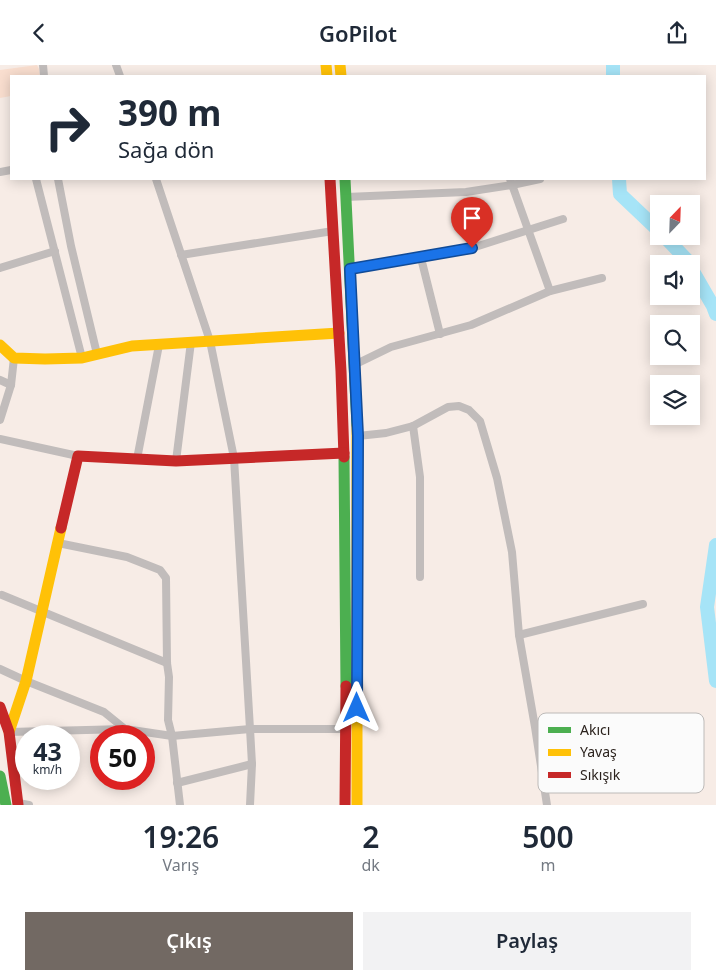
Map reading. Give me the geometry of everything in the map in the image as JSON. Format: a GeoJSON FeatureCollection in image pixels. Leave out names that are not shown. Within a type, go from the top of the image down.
{"type":"FeatureCollection","features":[{"type":"Feature","properties":{"kind":"main road"},"geometry":{"type":"LineString","coordinates":[[330,180],[344,453],[345,805]]}},
{"type":"Feature","properties":{"kind":"main road"},"geometry":{"type":"LineString","coordinates":[[345,180],[358,436],[357,805]]}},
{"type":"Feature","properties":{"kind":"main road"},"geometry":{"type":"LineString","coordinates":[[336,271],[350,269]]}},
{"type":"Feature","properties":{"kind":"main road"},"geometry":{"type":"LineString","coordinates":[[0,345],[14,359],[82,358],[132,346],[339,333]]}},
{"type":"Feature","properties":{"kind":"main road"},"geometry":{"type":"LineString","coordinates":[[9,732],[26,681],[78,456],[176,461],[344,453]]}},
{"type":"Feature","properties":{"kind":"main road"},"geometry":{"type":"LineString","coordinates":[[0,707],[9,732],[22,804]]}},
{"type":"Feature","properties":{"kind":"main road"},"geometry":{"type":"LineString","coordinates":[[0,775],[6,805]]}},
{"type":"Feature","properties":{"kind":"street"},"geometry":{"type":"LineString","coordinates":[[36,180],[82,358]]}},
{"type":"Feature","properties":{"kind":"street"},"geometry":{"type":"LineString","coordinates":[[58,180],[71,246],[97,355]]}},
{"type":"Feature","properties":{"kind":"street"},"geometry":{"type":"LineString","coordinates":[[156,180],[210,341],[234,458],[252,764],[250,805]]}},
{"type":"Feature","properties":{"kind":"street"},"geometry":{"type":"LineString","coordinates":[[346,197],[466,192],[511,182],[530,180]]}},
{"type":"Feature","properties":{"kind":"street"},"geometry":{"type":"LineString","coordinates":[[511,182],[550,291]]}},
{"type":"Feature","properties":{"kind":"street"},"geometry":{"type":"LineString","coordinates":[[350,269],[472,248],[562,219]]}},
{"type":"Feature","properties":{"kind":"street"},"geometry":{"type":"LineString","coordinates":[[181,255],[333,231]]}},
{"type":"Feature","properties":{"kind":"street"},"geometry":{"type":"LineString","coordinates":[[0,268],[55,251]]}},
{"type":"Feature","properties":{"kind":"street"},"geometry":{"type":"LineString","coordinates":[[421,258],[440,334]]}},
{"type":"Feature","properties":{"kind":"street"},"geometry":{"type":"LineString","coordinates":[[354,365],[391,347],[471,325],[550,291],[602,278]]}},
{"type":"Feature","properties":{"kind":"street"},"geometry":{"type":"LineString","coordinates":[[176,461],[191,342]]}},
{"type":"Feature","properties":{"kind":"street"},"geometry":{"type":"LineString","coordinates":[[137,459],[159,345]]}},
{"type":"Feature","properties":{"kind":"street"},"geometry":{"type":"LineString","coordinates":[[0,420],[12,385],[14,359]]}},
{"type":"Feature","properties":{"kind":"street"},"geometry":{"type":"LineString","coordinates":[[0,380],[12,385]]}},
{"type":"Feature","properties":{"kind":"street"},"geometry":{"type":"LineString","coordinates":[[358,436],[386,433],[413,426],[448,407],[459,406],[469,409],[480,421],[497,478],[512,552],[519,635],[538,746]]}},
{"type":"Feature","properties":{"kind":"street"},"geometry":{"type":"LineString","coordinates":[[413,426],[420,477],[420,577]]}},
{"type":"Feature","properties":{"kind":"street"},"geometry":{"type":"LineString","coordinates":[[0,439],[78,456]]}},
{"type":"Feature","properties":{"kind":"street"},"geometry":{"type":"LineString","coordinates":[[58,543],[127,557],[160,570],[166,578],[167,663],[169,677],[168,720],[172,736],[180,805]]}},
{"type":"Feature","properties":{"kind":"street"},"geometry":{"type":"LineString","coordinates":[[2,595],[167,663]]}},
{"type":"Feature","properties":{"kind":"street"},"geometry":{"type":"LineString","coordinates":[[519,635],[642,604]]}},
{"type":"Feature","properties":{"kind":"street"},"geometry":{"type":"LineString","coordinates":[[0,669],[104,712],[119,725]]}},
{"type":"Feature","properties":{"kind":"street"},"geometry":{"type":"LineString","coordinates":[[155,734],[172,736],[250,729],[346,729]]}},
{"type":"Feature","properties":{"kind":"street"},"geometry":{"type":"LineString","coordinates":[[9,732],[90,730]]}},
{"type":"Feature","properties":{"kind":"street"},"geometry":{"type":"LineString","coordinates":[[177,783],[252,764]]}},
{"type":"Feature","properties":{"kind":"shaded area"},"geometry":{"type":"Polygon","coordinates":[[[37,65],[40,75],[10,75],[10,96],[0,98],[0,70],[37,65]]]}},
{"type":"Feature","properties":{"kind":"waterway"},"geometry":{"type":"LineString","coordinates":[[613,65],[613,75]]}},
{"type":"Feature","properties":{"kind":"waterway"},"geometry":{"type":"LineString","coordinates":[[619,180],[620,194],[650,222]]}},
{"type":"Feature","properties":{"kind":"waterway"},"geometry":{"type":"LineString","coordinates":[[673,245],[682,255]]}},
{"type":"Feature","properties":{"kind":"waterway"},"geometry":{"type":"LineString","coordinates":[[700,284],[716,314]]}},
{"type":"Feature","properties":{"kind":"waterway"},"geometry":{"type":"LineString","coordinates":[[716,545],[707,607],[716,681]]}},
{"type":"Feature","properties":{"kind":"traffic: fast"},"geometry":{"type":"LineString","coordinates":[[345,180],[357,425]]}},
{"type":"Feature","properties":{"kind":"traffic: fast"},"geometry":{"type":"LineString","coordinates":[[344,457],[346,686]]}},
{"type":"Feature","properties":{"kind":"traffic: fast"},"geometry":{"type":"LineString","coordinates":[[0,776],[6,805]]}},
{"type":"Feature","properties":{"kind":"traffic: slow"},"geometry":{"type":"LineString","coordinates":[[326,65],[327,75]]}},
{"type":"Feature","properties":{"kind":"traffic: slow"},"geometry":{"type":"LineString","coordinates":[[340,65],[341,75]]}},
{"type":"Feature","properties":{"kind":"traffic: slow"},"geometry":{"type":"LineString","coordinates":[[0,345],[14,358],[82,358],[132,346],[339,333]]}},
{"type":"Feature","properties":{"kind":"traffic: slow"},"geometry":{"type":"LineString","coordinates":[[357,425],[357,805]]}},
{"type":"Feature","properties":{"kind":"traffic: slow"},"geometry":{"type":"LineString","coordinates":[[9,732],[26,681],[61,528]]}},
{"type":"Feature","properties":{"kind":"traffic: jam"},"geometry":{"type":"LineString","coordinates":[[330,180],[344,457]]}},
{"type":"Feature","properties":{"kind":"traffic: jam"},"geometry":{"type":"LineString","coordinates":[[61,528],[78,456],[176,461],[344,453]]}},
{"type":"Feature","properties":{"kind":"traffic: jam"},"geometry":{"type":"LineString","coordinates":[[345,805],[346,686]]}},
{"type":"Feature","properties":{"kind":"traffic: jam"},"geometry":{"type":"LineString","coordinates":[[0,707],[9,732],[18,805]]}},
{"type":"Feature","properties":{"kind":"route"},"geometry":{"type":"LineString","coordinates":[[357,708],[358,436],[350,269],[472,248]]}}]}
